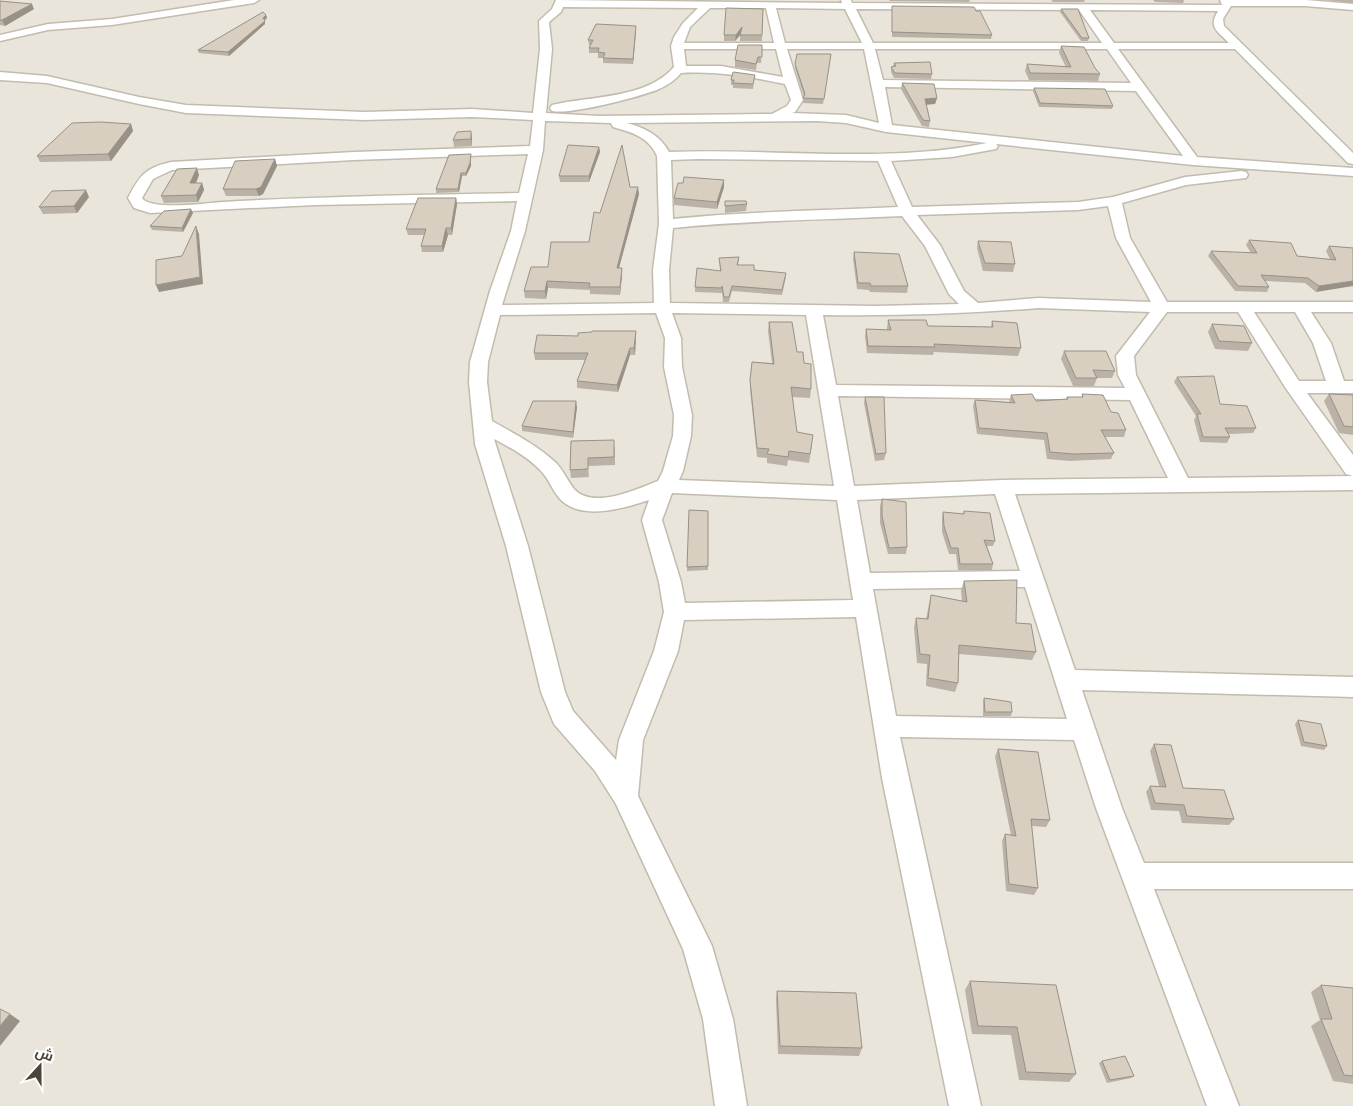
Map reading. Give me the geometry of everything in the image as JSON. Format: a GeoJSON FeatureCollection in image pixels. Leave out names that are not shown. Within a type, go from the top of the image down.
{"type":"FeatureCollection","features":[{"type":"Feature","properties":{"kind":"street"},"geometry":{"type":"LineString","coordinates":[[0,38],[48,27],[112,22],[254,0]]}},
{"type":"Feature","properties":{"kind":"street"},"geometry":{"type":"LineString","coordinates":[[1037,0],[1064,7]]}},
{"type":"Feature","properties":{"kind":"street"},"geometry":{"type":"LineString","coordinates":[[731,1106],[718,1019],[697,946],[624,796],[604,763],[563,717],[553,692],[517,546],[485,444],[478,382],[480,362],[518,231],[536,150],[546,49],[544,22],[557,10],[560,2],[710,2],[770,5],[846,3],[1083,8],[1132,4],[1314,2],[1350,9]]}},
{"type":"Feature","properties":{"kind":"street"},"geometry":{"type":"LineString","coordinates":[[678,70],[680,58],[677,46],[683,29],[710,2]]}},
{"type":"Feature","properties":{"kind":"street"},"geometry":{"type":"LineString","coordinates":[[846,3],[869,46],[886,128]]}},
{"type":"Feature","properties":{"kind":"street"},"geometry":{"type":"LineString","coordinates":[[1226,4],[1218,20],[1219,27],[1353,160]]}},
{"type":"Feature","properties":{"kind":"street"},"geometry":{"type":"LineString","coordinates":[[770,5],[797,100],[791,109],[775,117]]}},
{"type":"Feature","properties":{"kind":"street"},"geometry":{"type":"LineString","coordinates":[[1083,8],[1193,161]]}},
{"type":"Feature","properties":{"kind":"street"},"geometry":{"type":"LineString","coordinates":[[677,46],[1238,46]]}},
{"type":"Feature","properties":{"kind":"street"},"geometry":{"type":"LineString","coordinates":[[539,113],[648,89],[668,79],[678,70],[696,68],[724,69],[791,82]]}},
{"type":"Feature","properties":{"kind":"street"},"geometry":{"type":"LineString","coordinates":[[0,76],[45,79],[76,84],[164,106],[186,109],[364,116],[539,113],[599,120],[631,128],[648,135],[660,147],[664,156],[666,224],[661,270],[662,308],[672,338],[673,367],[683,415],[682,436],[675,462],[652,520],[670,582],[675,612],[666,651],[644,701],[631,740],[624,796]]}},
{"type":"Feature","properties":{"kind":"street"},"geometry":{"type":"LineString","coordinates":[[878,83],[1140,87]]}},
{"type":"Feature","properties":{"kind":"street"},"geometry":{"type":"LineString","coordinates":[[599,120],[775,117],[846,119],[886,128],[1193,161],[1316,171],[1353,172]]}},
{"type":"Feature","properties":{"kind":"street"},"geometry":{"type":"LineString","coordinates":[[664,156],[696,154],[883,157],[947,154],[1018,142]]}},
{"type":"Feature","properties":{"kind":"street"},"geometry":{"type":"LineString","coordinates":[[526,197],[315,201],[178,209],[150,208],[140,205],[135,198],[147,175],[155,170],[171,166],[354,156],[536,150]]}},
{"type":"Feature","properties":{"kind":"street"},"geometry":{"type":"LineString","coordinates":[[883,157],[907,212],[932,245],[957,294],[974,308]]}},
{"type":"Feature","properties":{"kind":"street"},"geometry":{"type":"LineString","coordinates":[[666,224],[735,217],[814,216],[969,208],[1078,206],[1114,201],[1185,181],[1247,174],[1316,171]]}},
{"type":"Feature","properties":{"kind":"street"},"geometry":{"type":"LineString","coordinates":[[1114,201],[1123,238],[1162,308]]}},
{"type":"Feature","properties":{"kind":"street"},"geometry":{"type":"LineString","coordinates":[[494,310],[662,308],[814,312],[974,308],[1038,303],[1162,308],[1242,306],[1353,307]]}},
{"type":"Feature","properties":{"kind":"street"},"geometry":{"type":"LineString","coordinates":[[1242,306],[1294,387],[1353,469]]}},
{"type":"Feature","properties":{"kind":"street"},"geometry":{"type":"LineString","coordinates":[[1294,387],[1345,387],[1322,343],[1300,307]]}},
{"type":"Feature","properties":{"kind":"street"},"geometry":{"type":"LineString","coordinates":[[1162,308],[1125,356],[1128,375],[1182,486]]}},
{"type":"Feature","properties":{"kind":"street"},"geometry":{"type":"LineString","coordinates":[[814,312],[895,778],[965,1106]]}},
{"type":"Feature","properties":{"kind":"street"},"geometry":{"type":"LineString","coordinates":[[827,390],[1137,394]]}},
{"type":"Feature","properties":{"kind":"street"},"geometry":{"type":"LineString","coordinates":[[482,424],[527,449],[549,467],[568,494],[577,502],[598,505],[619,503],[665,486],[846,493],[1003,486],[1182,486],[1353,483]]}},
{"type":"Feature","properties":{"kind":"street"},"geometry":{"type":"LineString","coordinates":[[1003,486],[1109,808],[1223,1106]]}},
{"type":"Feature","properties":{"kind":"street"},"geometry":{"type":"LineString","coordinates":[[861,581],[1034,579]]}},
{"type":"Feature","properties":{"kind":"street"},"geometry":{"type":"LineString","coordinates":[[675,612],[866,608]]}},
{"type":"Feature","properties":{"kind":"street"},"geometry":{"type":"LineString","coordinates":[[1068,680],[1353,687]]}},
{"type":"Feature","properties":{"kind":"street"},"geometry":{"type":"LineString","coordinates":[[886,726],[1084,730]]}},
{"type":"Feature","properties":{"kind":"street"},"geometry":{"type":"LineString","coordinates":[[1135,876],[1353,876]]}},
{"type":"Feature","properties":{"kind":"shaded area"},"geometry":{"type":"Polygon","coordinates":[[[0,0],[1353,0],[1353,1106],[0,1106],[0,0]]]}},
{"type":"Feature","properties":{"kind":"building"},"geometry":{"type":"Polygon","coordinates":[[[0,1],[32,4],[0,20],[0,1]]]}},
{"type":"Feature","properties":{"kind":"building"},"geometry":{"type":"Polygon","coordinates":[[[892,6],[974,7],[976,11],[980,11],[992,35],[892,32],[892,6]]]}},
{"type":"Feature","properties":{"kind":"building"},"geometry":{"type":"Polygon","coordinates":[[[726,8],[763,9],[762,35],[740,35],[742,27],[736,35],[724,35],[726,8]]]}},
{"type":"Feature","properties":{"kind":"building"},"geometry":{"type":"Polygon","coordinates":[[[1061,9],[1078,9],[1089,38],[1082,38],[1061,9]]]}},
{"type":"Feature","properties":{"kind":"building"},"geometry":{"type":"Polygon","coordinates":[[[263,12],[266,15],[263,18],[265,21],[228,52],[198,50],[263,12]]]}},
{"type":"Feature","properties":{"kind":"building"},"geometry":{"type":"Polygon","coordinates":[[[596,24],[636,26],[633,59],[603,58],[605,53],[598,52],[599,48],[589,48],[593,40],[588,40],[596,24]]]}},
{"type":"Feature","properties":{"kind":"building"},"geometry":{"type":"Polygon","coordinates":[[[738,45],[762,45],[762,57],[758,57],[756,64],[735,60],[738,45]]]}},
{"type":"Feature","properties":{"kind":"building"},"geometry":{"type":"Polygon","coordinates":[[[1061,46],[1084,47],[1100,74],[1030,73],[1027,64],[1071,67],[1061,46]]]}},
{"type":"Feature","properties":{"kind":"building"},"geometry":{"type":"Polygon","coordinates":[[[797,54],[831,54],[824,99],[803,98],[805,94],[795,64],[797,54]]]}},
{"type":"Feature","properties":{"kind":"building"},"geometry":{"type":"Polygon","coordinates":[[[930,62],[932,74],[895,73],[891,67],[896,66],[894,63],[930,62]]]}},
{"type":"Feature","properties":{"kind":"building"},"geometry":{"type":"Polygon","coordinates":[[[733,72],[755,75],[753,84],[733,83],[734,80],[731,80],[733,72]]]}},
{"type":"Feature","properties":{"kind":"building"},"geometry":{"type":"Polygon","coordinates":[[[902,83],[934,84],[937,98],[925,99],[930,121],[923,120],[902,83]]]}},
{"type":"Feature","properties":{"kind":"building"},"geometry":{"type":"Polygon","coordinates":[[[1034,88],[1105,89],[1113,106],[1040,103],[1034,88]]]}},
{"type":"Feature","properties":{"kind":"building"},"geometry":{"type":"Polygon","coordinates":[[[72,123],[131,124],[108,154],[37,156],[72,123]]]}},
{"type":"Feature","properties":{"kind":"building"},"geometry":{"type":"Polygon","coordinates":[[[471,131],[471,139],[453,140],[457,132],[471,131]]]}},
{"type":"Feature","properties":{"kind":"building"},"geometry":{"type":"Polygon","coordinates":[[[568,145],[599,147],[589,176],[559,176],[568,145]]]}},
{"type":"Feature","properties":{"kind":"building"},"geometry":{"type":"Polygon","coordinates":[[[622,145],[630,187],[638,187],[617,268],[622,268],[620,287],[589,287],[590,283],[547,281],[545,291],[524,291],[531,267],[548,267],[551,242],[589,242],[594,212],[600,213],[622,145]]]}},
{"type":"Feature","properties":{"kind":"building"},"geometry":{"type":"Polygon","coordinates":[[[471,154],[466,173],[461,173],[458,189],[436,189],[449,155],[471,154]]]}},
{"type":"Feature","properties":{"kind":"building"},"geometry":{"type":"Polygon","coordinates":[[[275,159],[261,187],[256,189],[223,189],[235,161],[275,159]]]}},
{"type":"Feature","properties":{"kind":"building"},"geometry":{"type":"Polygon","coordinates":[[[197,168],[190,183],[202,183],[196,195],[161,196],[177,169],[197,168]]]}},
{"type":"Feature","properties":{"kind":"building"},"geometry":{"type":"Polygon","coordinates":[[[684,177],[724,180],[717,202],[674,198],[678,183],[683,183],[684,177]]]}},
{"type":"Feature","properties":{"kind":"building"},"geometry":{"type":"Polygon","coordinates":[[[86,190],[74,206],[39,207],[52,191],[86,190]]]}},
{"type":"Feature","properties":{"kind":"building"},"geometry":{"type":"Polygon","coordinates":[[[418,198],[456,198],[451,228],[446,228],[442,246],[421,246],[426,229],[406,229],[418,198]]]}},
{"type":"Feature","properties":{"kind":"building"},"geometry":{"type":"Polygon","coordinates":[[[725,201],[746,201],[747,204],[725,206],[725,201]]]}},
{"type":"Feature","properties":{"kind":"building"},"geometry":{"type":"Polygon","coordinates":[[[191,209],[182,228],[150,226],[164,211],[191,209]]]}},
{"type":"Feature","properties":{"kind":"building"},"geometry":{"type":"Polygon","coordinates":[[[196,226],[200,277],[156,285],[156,260],[182,256],[196,226]]]}},
{"type":"Feature","properties":{"kind":"building"},"geometry":{"type":"Polygon","coordinates":[[[1249,240],[1291,243],[1297,256],[1336,260],[1329,246],[1353,248],[1353,281],[1319,286],[1308,278],[1261,275],[1269,287],[1238,286],[1211,251],[1257,253],[1249,240]]]}},
{"type":"Feature","properties":{"kind":"building"},"geometry":{"type":"Polygon","coordinates":[[[978,241],[1011,242],[1015,264],[985,263],[978,241]]]}},
{"type":"Feature","properties":{"kind":"building"},"geometry":{"type":"Polygon","coordinates":[[[854,252],[899,254],[908,286],[871,286],[870,283],[858,283],[854,252]]]}},
{"type":"Feature","properties":{"kind":"building"},"geometry":{"type":"Polygon","coordinates":[[[739,257],[737,265],[754,265],[754,270],[786,273],[782,290],[732,286],[729,297],[724,297],[722,286],[722,288],[695,287],[697,268],[721,271],[719,258],[739,257]]]}},
{"type":"Feature","properties":{"kind":"building"},"geometry":{"type":"Polygon","coordinates":[[[888,320],[926,320],[928,326],[993,327],[992,321],[1017,323],[1021,348],[934,344],[935,347],[868,346],[866,329],[891,330],[888,320]]]}},
{"type":"Feature","properties":{"kind":"building"},"geometry":{"type":"Polygon","coordinates":[[[769,322],[792,322],[797,352],[803,352],[804,363],[811,364],[811,389],[791,387],[797,432],[813,435],[810,454],[789,451],[788,457],[767,454],[769,449],[757,448],[750,380],[752,362],[774,364],[769,322]]]}},
{"type":"Feature","properties":{"kind":"building"},"geometry":{"type":"Polygon","coordinates":[[[1212,324],[1244,326],[1252,343],[1219,341],[1212,324]]]}},
{"type":"Feature","properties":{"kind":"building"},"geometry":{"type":"Polygon","coordinates":[[[592,331],[636,331],[634,348],[630,348],[617,385],[577,381],[588,353],[534,353],[537,335],[578,336],[578,333],[592,331]]]}},
{"type":"Feature","properties":{"kind":"building"},"geometry":{"type":"Polygon","coordinates":[[[1064,351],[1106,351],[1115,371],[1093,370],[1097,378],[1076,378],[1064,351]]]}},
{"type":"Feature","properties":{"kind":"building"},"geometry":{"type":"Polygon","coordinates":[[[1214,376],[1220,404],[1247,406],[1256,428],[1225,428],[1230,437],[1203,437],[1197,414],[1201,414],[1177,377],[1214,376]]]}},
{"type":"Feature","properties":{"kind":"building"},"geometry":{"type":"Polygon","coordinates":[[[1032,394],[1036,401],[1083,397],[1082,394],[1103,395],[1111,412],[1118,413],[1126,430],[1101,430],[1114,453],[1073,454],[1050,452],[1047,433],[979,428],[975,400],[1015,403],[1011,395],[1032,394]]]}},
{"type":"Feature","properties":{"kind":"building"},"geometry":{"type":"Polygon","coordinates":[[[1329,394],[1353,395],[1353,427],[1344,426],[1329,394]]]}},
{"type":"Feature","properties":{"kind":"building"},"geometry":{"type":"Polygon","coordinates":[[[865,397],[884,397],[886,453],[876,454],[865,397]]]}},
{"type":"Feature","properties":{"kind":"building"},"geometry":{"type":"Polygon","coordinates":[[[533,401],[576,401],[573,432],[522,426],[533,401]]]}},
{"type":"Feature","properties":{"kind":"building"},"geometry":{"type":"Polygon","coordinates":[[[614,440],[614,457],[588,458],[588,469],[570,470],[571,441],[614,440]]]}},
{"type":"Feature","properties":{"kind":"building"},"geometry":{"type":"Polygon","coordinates":[[[882,499],[906,502],[907,547],[889,548],[882,516],[882,499]]]}},
{"type":"Feature","properties":{"kind":"building"},"geometry":{"type":"Polygon","coordinates":[[[689,510],[708,511],[708,566],[687,567],[689,510]]]}},
{"type":"Feature","properties":{"kind":"building"},"geometry":{"type":"Polygon","coordinates":[[[964,511],[990,513],[995,541],[984,540],[993,564],[960,564],[958,548],[951,548],[944,526],[943,512],[964,514],[964,511]]]}},
{"type":"Feature","properties":{"kind":"building"},"geometry":{"type":"Polygon","coordinates":[[[1017,580],[1016,623],[1031,624],[1036,652],[959,645],[958,683],[928,678],[930,655],[920,654],[916,618],[928,619],[931,595],[967,602],[964,581],[1017,580]]]}},
{"type":"Feature","properties":{"kind":"building"},"geometry":{"type":"Polygon","coordinates":[[[984,698],[1011,702],[1012,712],[985,712],[984,698]]]}},
{"type":"Feature","properties":{"kind":"building"},"geometry":{"type":"Polygon","coordinates":[[[1298,720],[1321,724],[1327,746],[1304,742],[1298,720]]]}},
{"type":"Feature","properties":{"kind":"building"},"geometry":{"type":"Polygon","coordinates":[[[1154,744],[1171,745],[1183,788],[1224,790],[1234,819],[1187,816],[1184,805],[1155,803],[1150,786],[1166,787],[1154,744]]]}},
{"type":"Feature","properties":{"kind":"building"},"geometry":{"type":"Polygon","coordinates":[[[998,749],[1038,752],[1050,820],[1031,819],[1038,888],[1009,884],[1005,834],[1016,836],[998,749]]]}},
{"type":"Feature","properties":{"kind":"building"},"geometry":{"type":"Polygon","coordinates":[[[970,981],[1056,985],[1076,1074],[1026,1072],[1017,1027],[978,1026],[970,981]]]}},
{"type":"Feature","properties":{"kind":"building"},"geometry":{"type":"Polygon","coordinates":[[[1321,985],[1353,988],[1353,1076],[1344,1075],[1321,1019],[1332,1019],[1321,985]]]}},
{"type":"Feature","properties":{"kind":"building"},"geometry":{"type":"Polygon","coordinates":[[[777,991],[856,993],[862,1048],[780,1046],[777,991]]]}},
{"type":"Feature","properties":{"kind":"building"},"geometry":{"type":"Polygon","coordinates":[[[0,1009],[10,1014],[0,1026],[0,1009]]]}},
{"type":"Feature","properties":{"kind":"building"},"geometry":{"type":"Polygon","coordinates":[[[1125,1056],[1134,1076],[1110,1080],[1102,1061],[1125,1056]]]}}]}
